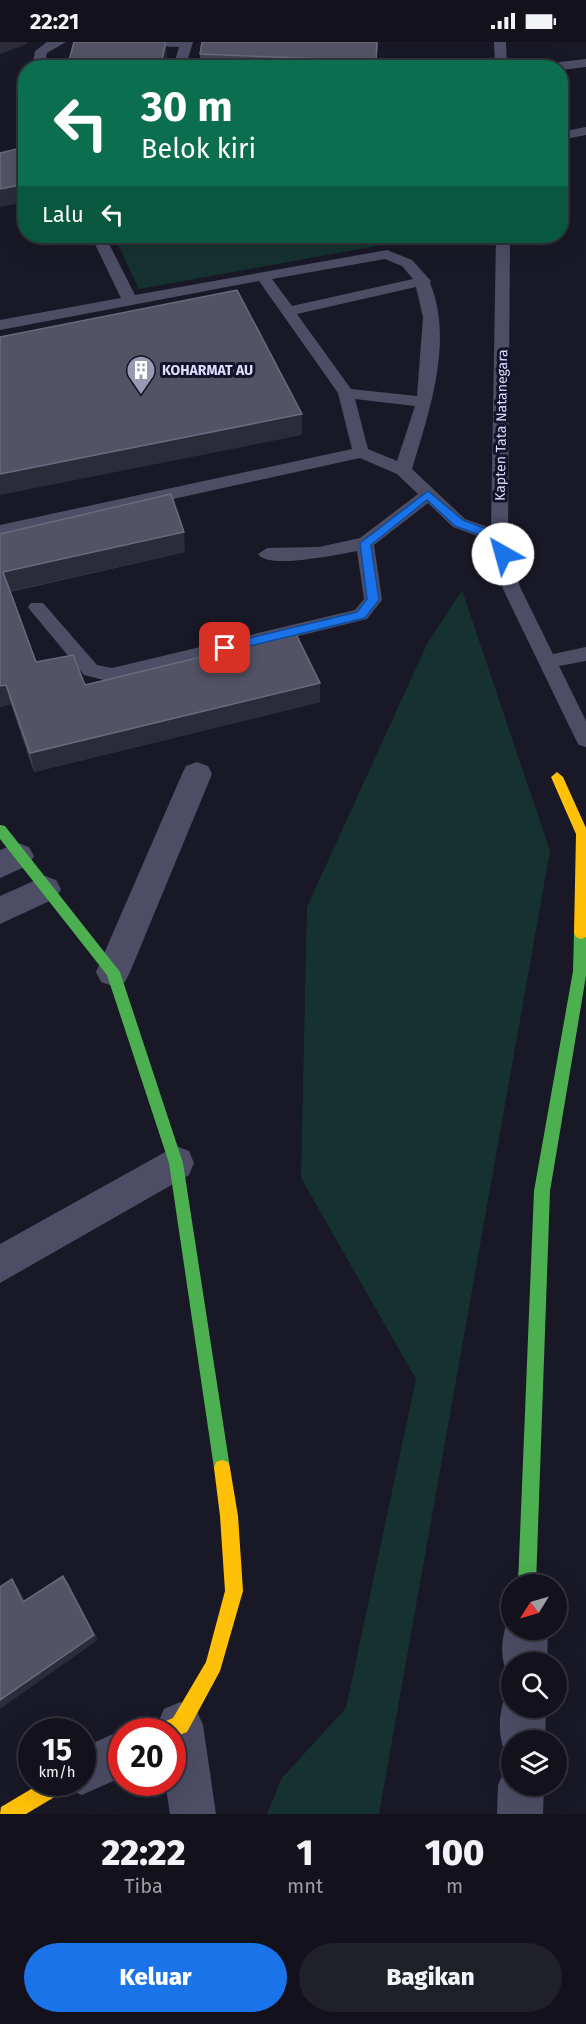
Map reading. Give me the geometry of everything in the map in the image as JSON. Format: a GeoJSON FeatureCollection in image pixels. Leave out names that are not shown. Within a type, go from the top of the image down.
{"type":"FeatureCollection","features":[{"type":"Feature","properties":{"kind":"street"},"geometry":{"type":"LineString","coordinates":[[113,972],[197,774]]}},
{"type":"Feature","properties":{"kind":"street"},"geometry":{"type":"LineString","coordinates":[[528,1574],[542,1191],[580,971],[582,834],[557,777]]}},
{"type":"Feature","properties":{"kind":"street"},"geometry":{"type":"LineString","coordinates":[[0,830],[9,860],[45,889],[113,972],[176,1163],[230,1516],[234,1591],[214,1665],[180,1718]]}},
{"type":"Feature","properties":{"kind":"street"},"geometry":{"type":"LineString","coordinates":[[0,911],[45,889]]}},
{"type":"Feature","properties":{"kind":"street"},"geometry":{"type":"LineString","coordinates":[[0,1265],[176,1163]]}},
{"type":"Feature","properties":{"kind":"street"},"geometry":{"type":"LineString","coordinates":[[186,1784],[193,1814]]}},
{"type":"Feature","properties":{"kind":"street"},"geometry":{"type":"LineString","coordinates":[[8,1814],[38,1796]]}},
{"type":"Feature","properties":{"kind":"street"},"geometry":{"type":"LineString","coordinates":[[520,1814],[521,1796]]}},
{"type":"Feature","properties":{"kind":"lane"},"geometry":{"type":"LineString","coordinates":[[39,60],[41,51],[60,42]]}},
{"type":"Feature","properties":{"kind":"lane"},"geometry":{"type":"LineString","coordinates":[[136,42],[187,43],[181,60]]}},
{"type":"Feature","properties":{"kind":"lane"},"geometry":{"type":"LineString","coordinates":[[500,42],[501,60]]}},
{"type":"Feature","properties":{"kind":"lane"},"geometry":{"type":"LineString","coordinates":[[568,65],[586,63]]}},
{"type":"Feature","properties":{"kind":"lane"},"geometry":{"type":"LineString","coordinates":[[570,134],[586,131]]}},
{"type":"Feature","properties":{"kind":"lane"},"geometry":{"type":"LineString","coordinates":[[101,243],[129,299]]}},
{"type":"Feature","properties":{"kind":"lane","name":"Kapten Tata Natanegara"},"geometry":{"type":"LineString","coordinates":[[503,243],[499,537],[511,587],[586,740]]}},
{"type":"Feature","properties":{"kind":"lane"},"geometry":{"type":"LineString","coordinates":[[0,325],[129,299],[387,255],[403,260],[424,282],[432,307],[424,402],[404,470]]}},
{"type":"Feature","properties":{"kind":"lane"},"geometry":{"type":"LineString","coordinates":[[263,276],[346,393],[361,452]]}},
{"type":"Feature","properties":{"kind":"lane"},"geometry":{"type":"LineString","coordinates":[[290,311],[424,282]]}},
{"type":"Feature","properties":{"kind":"lane"},"geometry":{"type":"LineString","coordinates":[[346,393],[424,402]]}},
{"type":"Feature","properties":{"kind":"lane"},"geometry":{"type":"LineString","coordinates":[[0,531],[361,452],[404,470],[459,523],[499,537]]}},
{"type":"Feature","properties":{"kind":"lane"},"geometry":{"type":"LineString","coordinates":[[267,554],[319,553],[365,543],[428,495]]}},
{"type":"Feature","properties":{"kind":"lane"},"geometry":{"type":"LineString","coordinates":[[37,607],[91,670],[112,675],[361,615],[373,600],[365,543]]}},
{"type":"Feature","properties":{"kind":"lane"},"geometry":{"type":"LineString","coordinates":[[549,662],[586,654]]}},
{"type":"Feature","properties":{"kind":"green space"},"geometry":{"type":"Polygon","coordinates":[[[117,243],[392,243],[139,289],[117,243]]]}},
{"type":"Feature","properties":{"kind":"green space"},"geometry":{"type":"Polygon","coordinates":[[[462,590],[550,851],[379,1814],[267,1814],[282,1778],[346,1708],[416,1379],[301,1178],[307,907],[427,644],[462,590]]]}},
{"type":"Feature","properties":{"kind":"building"},"geometry":{"type":"Polygon","coordinates":[[[74,42],[166,42],[162,60],[69,60],[74,42]]]}},
{"type":"Feature","properties":{"kind":"building"},"geometry":{"type":"Polygon","coordinates":[[[202,42],[377,42],[376,60],[200,54],[202,42]]]}},
{"type":"Feature","properties":{"kind":"building"},"geometry":{"type":"Polygon","coordinates":[[[18,149],[18,186],[0,189],[0,153],[18,149]]]}},
{"type":"Feature","properties":{"kind":"building","name":"KOHARMAT AU"},"geometry":{"type":"Polygon","coordinates":[[[237,290],[302,414],[0,474],[0,337],[237,290]]]}},
{"type":"Feature","properties":{"kind":"building"},"geometry":{"type":"Polygon","coordinates":[[[171,494],[184,532],[3,572],[36,662],[73,655],[85,685],[296,634],[320,683],[30,753],[6,685],[0,686],[0,534],[171,494]]]}},
{"type":"Feature","properties":{"kind":"building"},"geometry":{"type":"Polygon","coordinates":[[[63,1576],[94,1635],[0,1700],[0,1587],[12,1579],[23,1602],[63,1576]]]}},
{"type":"Feature","properties":{"kind":"traffic: fast"},"geometry":{"type":"LineString","coordinates":[[0,830],[113,972],[176,1163],[222,1468]]}},
{"type":"Feature","properties":{"kind":"traffic: fast"},"geometry":{"type":"LineString","coordinates":[[527,1574],[542,1191],[580,971],[581,933]]}},
{"type":"Feature","properties":{"kind":"traffic: slow"},"geometry":{"type":"LineString","coordinates":[[557,777],[582,834],[581,933]]}},
{"type":"Feature","properties":{"kind":"traffic: slow"},"geometry":{"type":"LineString","coordinates":[[184,1718],[214,1665],[234,1591],[229,1516],[222,1468]]}},
{"type":"Feature","properties":{"kind":"traffic: slow"},"geometry":{"type":"LineString","coordinates":[[8,1814],[38,1796]]}},
{"type":"Feature","properties":{"kind":"place","name":"KOHARMAT AU"},"geometry":{"type":"Point","coordinates":[141,396]}},
{"type":"Feature","properties":{"kind":"route"},"geometry":{"type":"LineString","coordinates":[[225,648],[361,615],[373,600],[365,543],[428,495],[459,523],[499,537],[503,554]]}}]}
